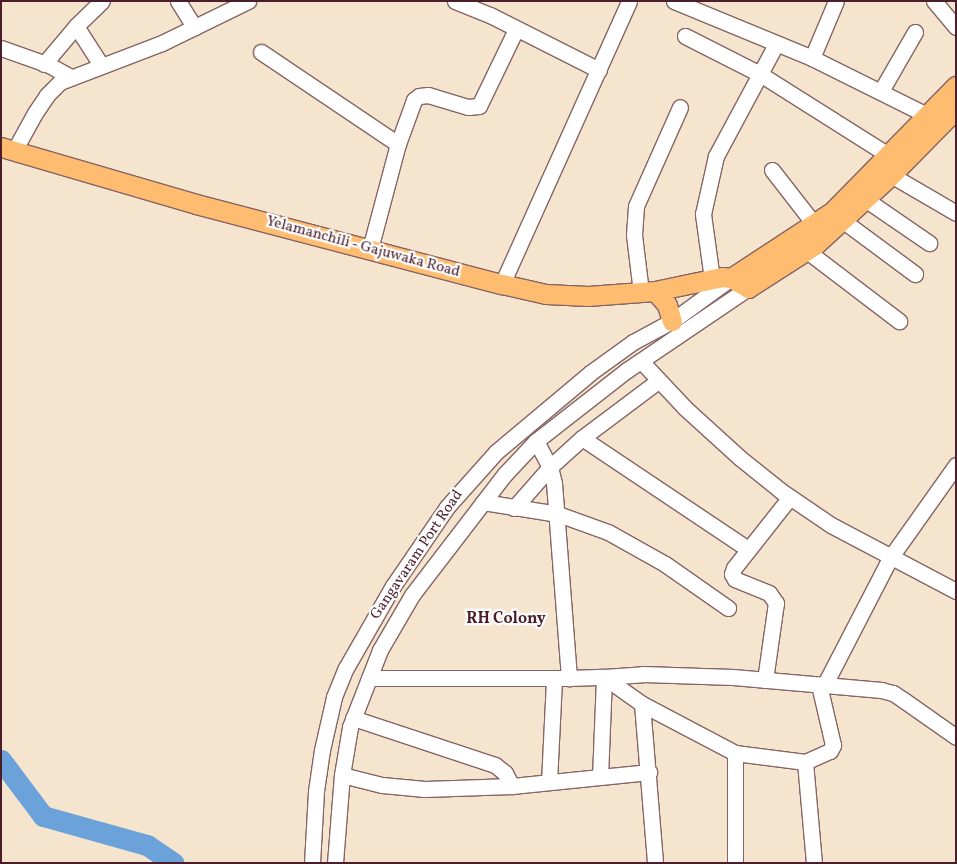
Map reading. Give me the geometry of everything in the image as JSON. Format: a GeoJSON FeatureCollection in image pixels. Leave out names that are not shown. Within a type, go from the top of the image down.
{"type":"FeatureCollection","features":[{"type":"Feature","properties":{"kind":"main road","name":"Yelamanchili - Gajuwaka Road"},"geometry":{"type":"LineString","coordinates":[[8,149],[196,204],[502,284],[546,294],[588,296],[648,292],[721,279],[832,212],[956,86]]}},
{"type":"Feature","properties":{"kind":"main road"},"geometry":{"type":"LineString","coordinates":[[721,279],[748,288],[807,251],[891,174],[956,109]]}},
{"type":"Feature","properties":{"kind":"main road"},"geometry":{"type":"LineString","coordinates":[[648,292],[667,305],[672,321]]}},
{"type":"Feature","properties":{"kind":"street"},"geometry":{"type":"LineString","coordinates":[[44,64],[76,26],[102,1]]}},
{"type":"Feature","properties":{"kind":"street"},"geometry":{"type":"LineString","coordinates":[[178,1],[194,27]]}},
{"type":"Feature","properties":{"kind":"street"},"geometry":{"type":"LineString","coordinates":[[8,149],[47,95],[60,82],[162,42],[248,1]]}},
{"type":"Feature","properties":{"kind":"street"},"geometry":{"type":"LineString","coordinates":[[454,1],[599,70]]}},
{"type":"Feature","properties":{"kind":"street"},"geometry":{"type":"LineString","coordinates":[[502,284],[629,1]]}},
{"type":"Feature","properties":{"kind":"street"},"geometry":{"type":"LineString","coordinates":[[674,1],[812,58],[927,115]]}},
{"type":"Feature","properties":{"kind":"street"},"geometry":{"type":"LineString","coordinates":[[812,58],[836,1]]}},
{"type":"Feature","properties":{"kind":"street"},"geometry":{"type":"LineString","coordinates":[[934,1],[956,27]]}},
{"type":"Feature","properties":{"kind":"street"},"geometry":{"type":"LineString","coordinates":[[76,26],[101,65]]}},
{"type":"Feature","properties":{"kind":"street"},"geometry":{"type":"LineString","coordinates":[[370,249],[398,144],[410,107],[419,96],[428,94],[458,105],[474,108],[479,106],[516,29]]}},
{"type":"Feature","properties":{"kind":"street"},"geometry":{"type":"LineString","coordinates":[[881,91],[915,32]]}},
{"type":"Feature","properties":{"kind":"street"},"geometry":{"type":"LineString","coordinates":[[685,36],[760,74],[888,155]]}},
{"type":"Feature","properties":{"kind":"street"},"geometry":{"type":"LineString","coordinates":[[721,279],[703,214],[716,156],[776,44]]}},
{"type":"Feature","properties":{"kind":"street"},"geometry":{"type":"LineString","coordinates":[[1,48],[44,64],[71,77]]}},
{"type":"Feature","properties":{"kind":"street"},"geometry":{"type":"LineString","coordinates":[[261,52],[398,144]]}},
{"type":"Feature","properties":{"kind":"street"},"geometry":{"type":"LineString","coordinates":[[648,292],[634,236],[636,206],[680,107]]}},
{"type":"Feature","properties":{"kind":"street"},"geometry":{"type":"LineString","coordinates":[[772,170],[814,224]]}},
{"type":"Feature","properties":{"kind":"street"},"geometry":{"type":"LineString","coordinates":[[891,174],[956,213]]}},
{"type":"Feature","properties":{"kind":"street"},"geometry":{"type":"LineString","coordinates":[[864,199],[930,243]]}},
{"type":"Feature","properties":{"kind":"street"},"geometry":{"type":"LineString","coordinates":[[842,220],[915,274]]}},
{"type":"Feature","properties":{"kind":"street"},"geometry":{"type":"LineString","coordinates":[[807,251],[899,321]]}},
{"type":"Feature","properties":{"kind":"street","name":"Gangavaram Port Road"},"geometry":{"type":"LineString","coordinates":[[312,863],[322,750],[334,697],[368,628],[393,586],[427,536],[471,478],[506,443],[616,354],[672,321],[721,279]]}},
{"type":"Feature","properties":{"kind":"street","name":"Gangavaram Port Road"},"geometry":{"type":"LineString","coordinates":[[335,863],[355,779],[360,720],[368,678],[380,650],[412,594],[483,502],[536,441],[641,361],[748,288]]}},
{"type":"Feature","properties":{"kind":"street"},"geometry":{"type":"LineString","coordinates":[[641,361],[658,381],[740,458],[790,497],[831,525],[890,558],[956,591]]}},
{"type":"Feature","properties":{"kind":"street"},"geometry":{"type":"LineString","coordinates":[[514,508],[550,467],[582,438],[658,381]]}},
{"type":"Feature","properties":{"kind":"street"},"geometry":{"type":"LineString","coordinates":[[582,438],[748,549]]}},
{"type":"Feature","properties":{"kind":"street"},"geometry":{"type":"LineString","coordinates":[[536,441],[550,467],[558,514],[561,678],[549,782]]}},
{"type":"Feature","properties":{"kind":"street"},"geometry":{"type":"LineString","coordinates":[[604,677],[642,704],[734,753],[805,762],[830,751],[833,745],[822,684],[890,558],[956,465]]}},
{"type":"Feature","properties":{"kind":"street"},"geometry":{"type":"LineString","coordinates":[[765,680],[776,603],[769,593],[733,577],[734,568],[790,497]]}},
{"type":"Feature","properties":{"kind":"street"},"geometry":{"type":"LineString","coordinates":[[483,502],[558,514],[608,532],[665,564],[728,608]]}},
{"type":"Feature","properties":{"kind":"street"},"geometry":{"type":"LineString","coordinates":[[427,536],[446,550]]}},
{"type":"Feature","properties":{"kind":"street"},"geometry":{"type":"LineString","coordinates":[[368,678],[561,678],[643,674],[822,684],[893,693],[956,737]]}},
{"type":"Feature","properties":{"kind":"street"},"geometry":{"type":"LineString","coordinates":[[600,777],[604,677]]}},
{"type":"Feature","properties":{"kind":"street"},"geometry":{"type":"LineString","coordinates":[[642,704],[655,863]]}},
{"type":"Feature","properties":{"kind":"street"},"geometry":{"type":"LineString","coordinates":[[360,720],[495,765],[506,773],[512,786]]}},
{"type":"Feature","properties":{"kind":"street"},"geometry":{"type":"LineString","coordinates":[[734,753],[735,863]]}},
{"type":"Feature","properties":{"kind":"street"},"geometry":{"type":"LineString","coordinates":[[805,762],[814,863]]}},
{"type":"Feature","properties":{"kind":"street"},"geometry":{"type":"LineString","coordinates":[[355,779],[425,789],[512,786],[649,772]]}},
{"type":"Feature","properties":{"kind":"waterway"},"geometry":{"type":"LineString","coordinates":[[1,760],[43,816],[147,845],[174,863]]}},
{"type":"Feature","properties":{"kind":"district","name":"RH Colony"},"geometry":{"type":"Point","coordinates":[506,619]}}]}
